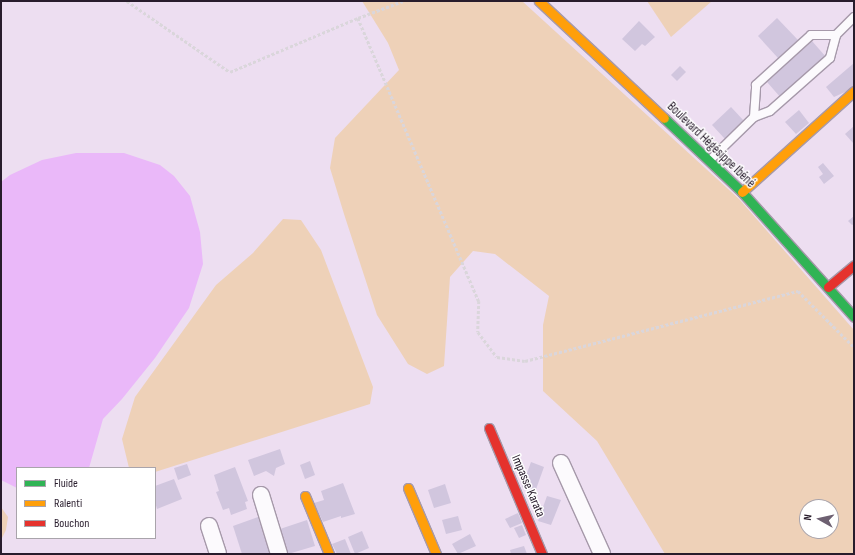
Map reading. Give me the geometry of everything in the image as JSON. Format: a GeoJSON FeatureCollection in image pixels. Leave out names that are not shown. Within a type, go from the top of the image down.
{"type":"FeatureCollection","features":[{"type":"Feature","properties":{"kind":"street","name":"Boulevard Hégésippe Ibéné"},"geometry":{"type":"LineString","coordinates":[[539,1],[710,160],[742,192],[854,317]]}},
{"type":"Feature","properties":{"kind":"street"},"geometry":{"type":"LineString","coordinates":[[742,192],[854,91]]}},
{"type":"Feature","properties":{"kind":"street"},"geometry":{"type":"LineString","coordinates":[[828,287],[854,264]]}},
{"type":"Feature","properties":{"kind":"street","name":"Impasse Karata"},"geometry":{"type":"LineString","coordinates":[[488,428],[542,554]]}},
{"type":"Feature","properties":{"kind":"street"},"geometry":{"type":"LineString","coordinates":[[561,463],[602,554]]}},
{"type":"Feature","properties":{"kind":"street"},"geometry":{"type":"LineString","coordinates":[[408,488],[436,554]]}},
{"type":"Feature","properties":{"kind":"street"},"geometry":{"type":"LineString","coordinates":[[260,495],[279,554]]}},
{"type":"Feature","properties":{"kind":"street"},"geometry":{"type":"LineString","coordinates":[[305,496],[329,554]]}},
{"type":"Feature","properties":{"kind":"street"},"geometry":{"type":"LineString","coordinates":[[209,526],[218,554]]}},
{"type":"Feature","properties":{"kind":"lane"},"geometry":{"type":"LineString","coordinates":[[710,160],[754,117],[770,111],[830,58],[836,35],[854,17]]}},
{"type":"Feature","properties":{"kind":"lane"},"geometry":{"type":"LineString","coordinates":[[754,117],[756,85],[811,35],[836,35]]}},
{"type":"Feature","properties":{"kind":"path"},"geometry":{"type":"LineString","coordinates":[[127,1],[230,72],[358,18],[403,1]]}},
{"type":"Feature","properties":{"kind":"path"},"geometry":{"type":"LineString","coordinates":[[358,18],[479,301],[478,332],[497,357],[525,361],[798,291],[854,347]]}},
{"type":"Feature","properties":{"kind":"shaded area"},"geometry":{"type":"Polygon","coordinates":[[[362,1],[522,1],[739,199],[854,330],[854,554],[665,554],[597,441],[543,391],[543,325],[549,296],[495,254],[473,251],[450,277],[444,366],[427,374],[408,364],[377,315],[330,168],[335,138],[399,70],[388,43],[362,1]]]}},
{"type":"Feature","properties":{"kind":"shaded area"},"geometry":{"type":"Polygon","coordinates":[[[647,1],[712,1],[671,37],[647,1]]]}},
{"type":"Feature","properties":{"kind":"shaded area"},"geometry":{"type":"Polygon","coordinates":[[[76,153],[124,153],[160,165],[174,176],[190,196],[200,232],[203,264],[189,308],[155,358],[122,399],[103,419],[89,467],[16,467],[16,488],[1,480],[1,182],[10,175],[42,160],[76,153]]]}},
{"type":"Feature","properties":{"kind":"shaded area"},"geometry":{"type":"Polygon","coordinates":[[[283,219],[301,220],[321,250],[373,387],[370,404],[156,472],[156,467],[129,467],[122,439],[135,397],[216,285],[253,253],[283,219]]]}},
{"type":"Feature","properties":{"kind":"shaded area"},"geometry":{"type":"Polygon","coordinates":[[[1,507],[8,517],[6,530],[1,540],[1,507]]]}},
{"type":"Feature","properties":{"kind":"building"},"geometry":{"type":"Polygon","coordinates":[[[777,18],[798,40],[778,58],[758,36],[777,18]]]}},
{"type":"Feature","properties":{"kind":"building"},"geometry":{"type":"Polygon","coordinates":[[[639,21],[655,37],[645,46],[642,44],[635,51],[622,39],[639,21]]]}},
{"type":"Feature","properties":{"kind":"building"},"geometry":{"type":"Polygon","coordinates":[[[812,41],[826,57],[781,98],[767,82],[812,41]]]}},
{"type":"Feature","properties":{"kind":"building"},"geometry":{"type":"Polygon","coordinates":[[[854,63],[854,88],[834,97],[826,87],[854,63]]]}},
{"type":"Feature","properties":{"kind":"building"},"geometry":{"type":"Polygon","coordinates":[[[680,66],[686,72],[677,81],[671,75],[680,66]]]}},
{"type":"Feature","properties":{"kind":"building"},"geometry":{"type":"Polygon","coordinates":[[[731,107],[745,122],[725,139],[712,125],[731,107]]]}},
{"type":"Feature","properties":{"kind":"building"},"geometry":{"type":"Polygon","coordinates":[[[799,110],[809,123],[796,134],[785,122],[799,110]]]}},
{"type":"Feature","properties":{"kind":"building"},"geometry":{"type":"Polygon","coordinates":[[[854,126],[854,144],[845,134],[854,126]]]}},
{"type":"Feature","properties":{"kind":"building"},"geometry":{"type":"Polygon","coordinates":[[[823,163],[834,176],[824,184],[819,177],[823,174],[818,167],[823,163]]]}},
{"type":"Feature","properties":{"kind":"building"},"geometry":{"type":"Polygon","coordinates":[[[854,216],[854,224],[852,225],[848,221],[854,216]]]}},
{"type":"Feature","properties":{"kind":"building"},"geometry":{"type":"Polygon","coordinates":[[[280,449],[285,464],[276,468],[274,476],[266,471],[254,476],[248,460],[280,449]]]}},
{"type":"Feature","properties":{"kind":"building"},"geometry":{"type":"Polygon","coordinates":[[[310,461],[315,475],[305,479],[300,465],[310,461]]]}},
{"type":"Feature","properties":{"kind":"building"},"geometry":{"type":"Polygon","coordinates":[[[531,462],[544,467],[535,492],[522,487],[531,462]]]}},
{"type":"Feature","properties":{"kind":"building"},"geometry":{"type":"Polygon","coordinates":[[[187,464],[191,475],[178,480],[174,468],[187,464]]]}},
{"type":"Feature","properties":{"kind":"building"},"geometry":{"type":"Polygon","coordinates":[[[235,467],[248,501],[245,502],[247,509],[231,515],[229,508],[223,510],[216,492],[219,491],[214,475],[235,467]]]}},
{"type":"Feature","properties":{"kind":"building"},"geometry":{"type":"Polygon","coordinates":[[[174,479],[182,499],[157,509],[156,486],[174,479]]]}},
{"type":"Feature","properties":{"kind":"building"},"geometry":{"type":"Polygon","coordinates":[[[343,483],[355,514],[341,518],[341,516],[323,522],[314,503],[324,500],[321,491],[343,483]]]}},
{"type":"Feature","properties":{"kind":"building"},"geometry":{"type":"Polygon","coordinates":[[[445,484],[451,503],[434,508],[428,490],[445,484]]]}},
{"type":"Feature","properties":{"kind":"building"},"geometry":{"type":"Polygon","coordinates":[[[547,496],[561,500],[551,525],[538,521],[547,496]]]}},
{"type":"Feature","properties":{"kind":"building"},"geometry":{"type":"Polygon","coordinates":[[[518,513],[522,523],[510,528],[505,519],[518,513]]]}},
{"type":"Feature","properties":{"kind":"building"},"geometry":{"type":"Polygon","coordinates":[[[458,516],[462,530],[446,534],[442,520],[458,516]]]}},
{"type":"Feature","properties":{"kind":"building"},"geometry":{"type":"Polygon","coordinates":[[[258,517],[270,554],[242,554],[233,526],[258,517]]]}},
{"type":"Feature","properties":{"kind":"building"},"geometry":{"type":"Polygon","coordinates":[[[307,520],[315,546],[288,554],[280,529],[307,520]]]}},
{"type":"Feature","properties":{"kind":"building"},"geometry":{"type":"Polygon","coordinates":[[[522,525],[526,535],[519,538],[514,528],[522,525]]]}},
{"type":"Feature","properties":{"kind":"building"},"geometry":{"type":"Polygon","coordinates":[[[362,531],[369,548],[355,554],[348,537],[362,531]]]}},
{"type":"Feature","properties":{"kind":"building"},"geometry":{"type":"Polygon","coordinates":[[[470,534],[476,546],[458,554],[452,544],[470,534]]]}},
{"type":"Feature","properties":{"kind":"building"},"geometry":{"type":"Polygon","coordinates":[[[345,539],[351,554],[337,554],[332,544],[345,539]]]}},
{"type":"Feature","properties":{"kind":"building"},"geometry":{"type":"Polygon","coordinates":[[[524,546],[527,554],[511,554],[510,550],[524,546]]]}},
{"type":"Feature","properties":{"kind":"traffic: fast"},"geometry":{"type":"LineString","coordinates":[[664,118],[742,192],[854,317]]}},
{"type":"Feature","properties":{"kind":"traffic: slow"},"geometry":{"type":"LineString","coordinates":[[539,1],[664,118]]}},
{"type":"Feature","properties":{"kind":"traffic: slow"},"geometry":{"type":"LineString","coordinates":[[742,192],[854,91]]}},
{"type":"Feature","properties":{"kind":"traffic: slow"},"geometry":{"type":"LineString","coordinates":[[408,488],[436,554]]}},
{"type":"Feature","properties":{"kind":"traffic: slow"},"geometry":{"type":"LineString","coordinates":[[305,496],[329,554]]}},
{"type":"Feature","properties":{"kind":"traffic: jam"},"geometry":{"type":"LineString","coordinates":[[828,287],[854,265]]}},
{"type":"Feature","properties":{"kind":"traffic: jam"},"geometry":{"type":"LineString","coordinates":[[489,428],[542,554]]}}]}
